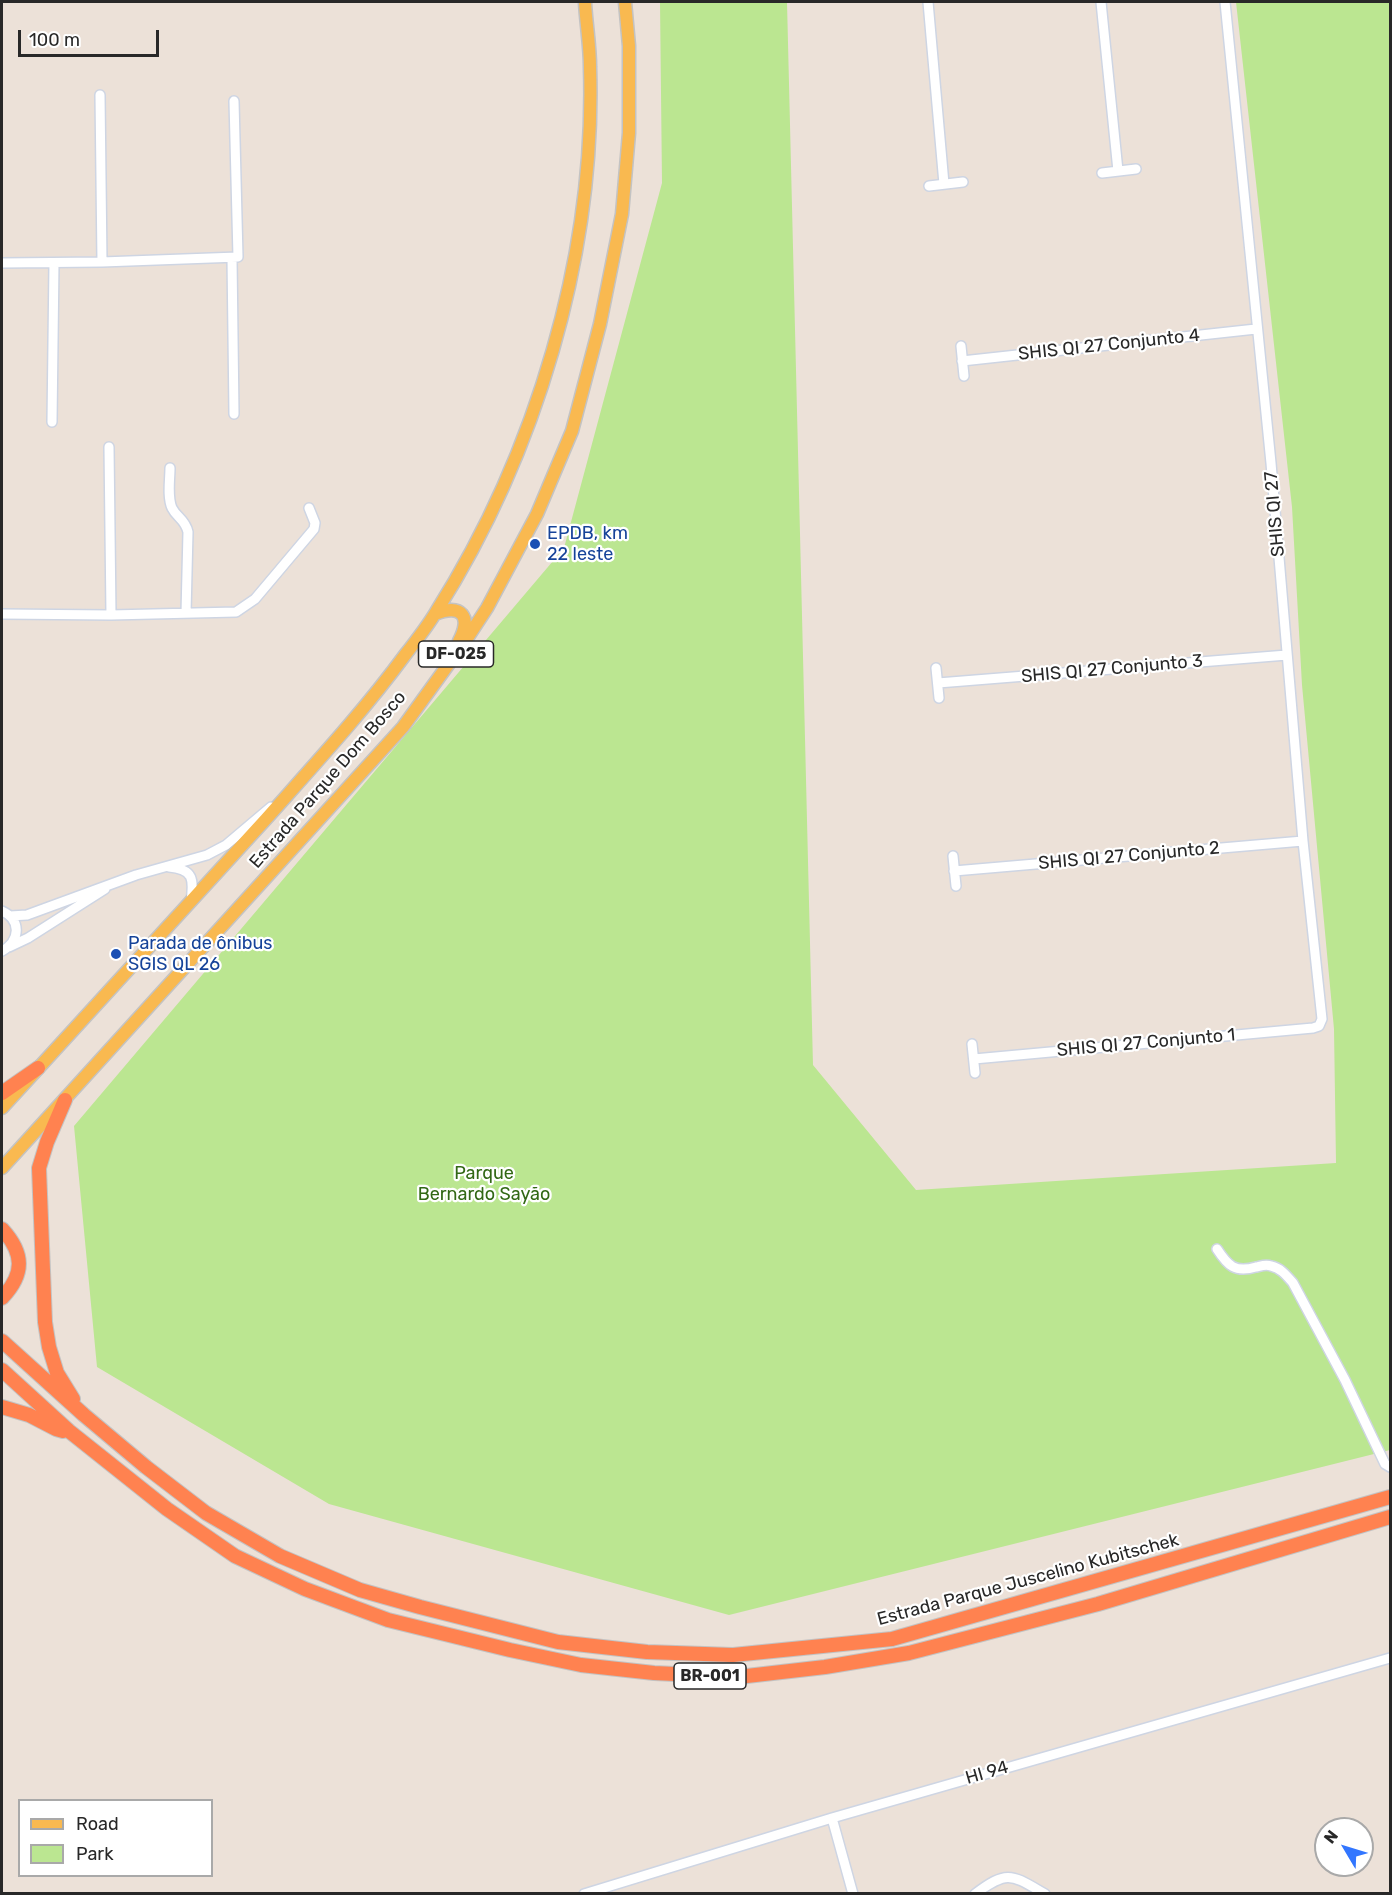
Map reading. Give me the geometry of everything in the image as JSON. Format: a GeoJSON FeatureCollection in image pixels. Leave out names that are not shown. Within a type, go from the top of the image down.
{"type":"FeatureCollection","features":[{"type":"Feature","properties":{"kind":"highway"},"geometry":{"type":"LineString","coordinates":[[2,1093],[38,1068]]}},
{"type":"Feature","properties":{"kind":"highway"},"geometry":{"type":"LineString","coordinates":[[65,1100],[47,1142],[39,1168],[45,1322],[49,1347],[57,1373],[82,1413]]}},
{"type":"Feature","properties":{"kind":"highway"},"geometry":{"type":"LineString","coordinates":[[2,1229],[18,1250],[19,1265],[14,1286],[2,1298]]}},
{"type":"Feature","properties":{"kind":"highway","name":"Estrada Parque Juscelino Kubitschek"},"geometry":{"type":"LineString","coordinates":[[2,1341],[82,1413],[206,1514],[280,1556],[360,1590],[558,1642],[647,1652],[733,1655],[892,1639],[1390,1497]]}},
{"type":"Feature","properties":{"kind":"highway","name":"Estrada Parque Juscelino Kubitschek"},"geometry":{"type":"LineString","coordinates":[[2,1370],[69,1431],[167,1509],[234,1556],[305,1589],[388,1620],[580,1665],[738,1677],[825,1667],[909,1653],[1098,1604],[1390,1517]]}},
{"type":"Feature","properties":{"kind":"highway"},"geometry":{"type":"LineString","coordinates":[[2,1407],[29,1415],[56,1429],[69,1431]]}},
{"type":"Feature","properties":{"kind":"main road","name":"Estrada Parque Dom Bosco"},"geometry":{"type":"LineString","coordinates":[[2,1108],[192,901],[374,697],[435,614],[481,534],[514,463],[540,393],[561,319],[578,234],[588,156],[590,66],[585,2]]}},
{"type":"Feature","properties":{"kind":"main road","name":"Estrada Parque Dom Bosco"},"geometry":{"type":"LineString","coordinates":[[2,1168],[403,727],[488,608],[537,514],[572,431],[600,324],[622,214],[629,132],[629,46],[625,2]]}},
{"type":"Feature","properties":{"kind":"main road"},"geometry":{"type":"LineString","coordinates":[[435,614],[452,609],[459,611],[465,617],[466,624],[443,672]]}},
{"type":"Feature","properties":{"kind":"street"},"geometry":{"type":"LineString","coordinates":[[928,2],[944,184]]}},
{"type":"Feature","properties":{"kind":"street"},"geometry":{"type":"LineString","coordinates":[[1101,2],[1118,171]]}},
{"type":"Feature","properties":{"kind":"street","name":"SHIS QI 27"},"geometry":{"type":"LineString","coordinates":[[1225,2],[1271,463],[1303,841],[1322,1016],[1319,1026]]}},
{"type":"Feature","properties":{"kind":"street"},"geometry":{"type":"LineString","coordinates":[[100,95],[102,262]]}},
{"type":"Feature","properties":{"kind":"street"},"geometry":{"type":"LineString","coordinates":[[234,101],[235,257],[231,318],[234,414]]}},
{"type":"Feature","properties":{"kind":"street"},"geometry":{"type":"LineString","coordinates":[[1102,173],[1136,169]]}},
{"type":"Feature","properties":{"kind":"street"},"geometry":{"type":"LineString","coordinates":[[930,186],[963,182]]}},
{"type":"Feature","properties":{"kind":"street"},"geometry":{"type":"LineString","coordinates":[[2,263],[235,257]]}},
{"type":"Feature","properties":{"kind":"street"},"geometry":{"type":"LineString","coordinates":[[52,422],[54,263]]}},
{"type":"Feature","properties":{"kind":"street","name":"SHIS QI 27 Conjunto 4"},"geometry":{"type":"LineString","coordinates":[[962,361],[1256,329]]}},
{"type":"Feature","properties":{"kind":"street"},"geometry":{"type":"LineString","coordinates":[[961,346],[964,376]]}},
{"type":"Feature","properties":{"kind":"street"},"geometry":{"type":"LineString","coordinates":[[109,447],[111,615]]}},
{"type":"Feature","properties":{"kind":"street"},"geometry":{"type":"LineString","coordinates":[[170,468],[171,505],[186,524],[188,532],[186,613]]}},
{"type":"Feature","properties":{"kind":"street"},"geometry":{"type":"LineString","coordinates":[[2,614],[111,615],[236,612],[255,598],[314,529],[315,524],[309,508]]}},
{"type":"Feature","properties":{"kind":"street","name":"SHIS QI 27 Conjunto 3"},"geometry":{"type":"LineString","coordinates":[[938,684],[1287,655]]}},
{"type":"Feature","properties":{"kind":"street"},"geometry":{"type":"LineString","coordinates":[[936,668],[939,698]]}},
{"type":"Feature","properties":{"kind":"street"},"geometry":{"type":"LineString","coordinates":[[6,913],[27,915],[114,883],[207,855],[226,845],[300,781]]}},
{"type":"Feature","properties":{"kind":"street","name":"SHIS QI 27 Conjunto 2"},"geometry":{"type":"LineString","coordinates":[[954,871],[1303,841]]}},
{"type":"Feature","properties":{"kind":"street"},"geometry":{"type":"LineString","coordinates":[[953,856],[956,886]]}},
{"type":"Feature","properties":{"kind":"street"},"geometry":{"type":"LineString","coordinates":[[164,867],[185,870],[191,876],[194,883],[192,901]]}},
{"type":"Feature","properties":{"kind":"street"},"geometry":{"type":"LineString","coordinates":[[5,949],[47,926],[114,883]]}},
{"type":"Feature","properties":{"kind":"street"},"geometry":{"type":"LineString","coordinates":[[5,949],[15,940],[17,931],[15,923],[6,913]]}},
{"type":"Feature","properties":{"kind":"street","name":"SHIS QI 27 Conjunto 1"},"geometry":{"type":"LineString","coordinates":[[974,1059],[1319,1026]]}},
{"type":"Feature","properties":{"kind":"street"},"geometry":{"type":"LineString","coordinates":[[972,1044],[975,1074]]}},
{"type":"Feature","properties":{"kind":"street"},"geometry":{"type":"LineString","coordinates":[[1217,1249],[1226,1263],[1234,1268],[1246,1270],[1265,1265],[1272,1266],[1282,1271],[1293,1283],[1345,1380],[1385,1464],[1390,1467]]}},
{"type":"Feature","properties":{"kind":"street","name":"HI 94"},"geometry":{"type":"LineString","coordinates":[[584,1893],[832,1818],[1390,1658]]}},
{"type":"Feature","properties":{"kind":"street"},"geometry":{"type":"LineString","coordinates":[[832,1818],[853,1893]]}},
{"type":"Feature","properties":{"kind":"street"},"geometry":{"type":"LineString","coordinates":[[975,1893],[996,1878],[1006,1876],[1017,1878],[1045,1893]]}},
{"type":"Feature","properties":{"kind":"green space","name":"Parque Bernardo Sayão"},"geometry":{"type":"Polygon","coordinates":[[[660,2],[787,2],[813,1065],[916,1190],[1336,1163],[1334,1029],[1302,685],[1292,507],[1236,2],[1390,2],[1390,1450],[729,1615],[329,1504],[97,1367],[74,1126],[564,548],[662,183],[660,2]]]}},
{"type":"Feature","properties":{"kind":"place","name":"EPDB, km 22 leste"},"geometry":{"type":"Point","coordinates":[535,544]}},
{"type":"Feature","properties":{"kind":"place","name":"Parada de ônibus SGIS QL 26"},"geometry":{"type":"Point","coordinates":[116,954]}}]}
